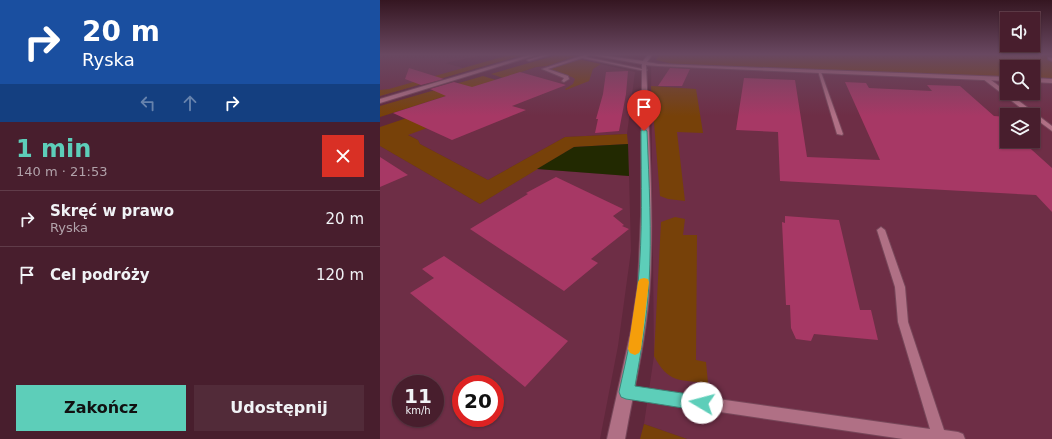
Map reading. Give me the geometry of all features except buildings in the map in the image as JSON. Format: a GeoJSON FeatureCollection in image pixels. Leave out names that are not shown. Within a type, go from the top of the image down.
{"type":"FeatureCollection","features":[{"type":"Feature","properties":{"kind":"street"},"geometry":{"type":"LineString","coordinates":[[450,81],[468,75]]}},
{"type":"Feature","properties":{"kind":"street"},"geometry":{"type":"LineString","coordinates":[[380,101],[471,75]]}},
{"type":"Feature","properties":{"kind":"street"},"geometry":{"type":"LineString","coordinates":[[616,439],[638,331],[644,284],[646,216],[644,75]]}},
{"type":"Feature","properties":{"kind":"street"},"geometry":{"type":"LineString","coordinates":[[915,75],[1000,79]]}},
{"type":"Feature","properties":{"kind":"street"},"geometry":{"type":"LineString","coordinates":[[1040,80],[1052,81]]}},
{"type":"Feature","properties":{"kind":"lane"},"geometry":{"type":"LineString","coordinates":[[561,75],[567,79],[564,81]]}},
{"type":"Feature","properties":{"kind":"lane"},"geometry":{"type":"LineString","coordinates":[[820,75],[840,134]]}},
{"type":"Feature","properties":{"kind":"lane"},"geometry":{"type":"LineString","coordinates":[[985,78],[1052,129]]}},
{"type":"Feature","properties":{"kind":"lane"},"geometry":{"type":"LineString","coordinates":[[881,230],[900,287],[903,322],[939,437]]}},
{"type":"Feature","properties":{"kind":"lane"},"geometry":{"type":"LineString","coordinates":[[626,392],[886,435],[958,439]]}},
{"type":"Feature","properties":{"kind":"shaded area"},"geometry":{"type":"Polygon","coordinates":[[[380,75],[451,75],[380,96],[380,75]]]}},
{"type":"Feature","properties":{"kind":"shaded area"},"geometry":{"type":"Polygon","coordinates":[[[437,75],[452,75],[380,96],[380,90],[389,89],[437,75]]]}},
{"type":"Feature","properties":{"kind":"shaded area"},"geometry":{"type":"Polygon","coordinates":[[[496,75],[511,75],[506,77],[540,90],[496,75]]]}},
{"type":"Feature","properties":{"kind":"shaded area"},"geometry":{"type":"Polygon","coordinates":[[[510,75],[635,75],[627,134],[565,137],[488,180],[420,144],[418,140],[407,134],[528,91],[505,77],[510,75]]]}},
{"type":"Feature","properties":{"kind":"shaded area"},"geometry":{"type":"Polygon","coordinates":[[[567,75],[591,75],[589,81],[566,90],[565,89],[573,84],[575,79],[567,75]]]}},
{"type":"Feature","properties":{"kind":"shaded area"},"geometry":{"type":"Polygon","coordinates":[[[651,75],[1000,75],[1000,100],[1040,100],[1040,75],[1052,76],[1052,439],[687,439],[644,424],[654,356],[651,75]]]}},
{"type":"Feature","properties":{"kind":"shaded area"},"geometry":{"type":"Polygon","coordinates":[[[968,75],[1000,75],[1000,77],[968,75]]]}},
{"type":"Feature","properties":{"kind":"shaded area"},"geometry":{"type":"Polygon","coordinates":[[[1040,75],[1052,75],[1052,79],[1040,78],[1040,75]]]}},
{"type":"Feature","properties":{"kind":"shaded area"},"geometry":{"type":"Polygon","coordinates":[[[483,76],[506,83],[483,84],[380,117],[380,106],[483,76]]]}},
{"type":"Feature","properties":{"kind":"shaded area"},"geometry":{"type":"Polygon","coordinates":[[[508,84],[528,91],[408,135],[418,140],[420,144],[488,180],[565,137],[627,134],[628,144],[574,147],[480,204],[380,146],[380,127],[508,84]]]}},
{"type":"Feature","properties":{"kind":"shaded area"},"geometry":{"type":"Polygon","coordinates":[[[651,86],[696,89],[703,133],[677,132],[685,201],[668,199],[660,196],[651,86]]]}},
{"type":"Feature","properties":{"kind":"shaded area"},"geometry":{"type":"Polygon","coordinates":[[[628,144],[629,176],[537,169],[574,147],[628,144]]]}},
{"type":"Feature","properties":{"kind":"shaded area"},"geometry":{"type":"Polygon","coordinates":[[[380,146],[480,204],[537,169],[629,176],[631,251],[618,346],[600,439],[380,439],[380,146]]]}},
{"type":"Feature","properties":{"kind":"shaded area"},"geometry":{"type":"Polygon","coordinates":[[[675,217],[685,219],[683,235],[697,235],[696,360],[706,362],[708,383],[682,380],[670,376],[659,365],[654,356],[661,222],[675,217]]]}},
{"type":"Feature","properties":{"kind":"shaded area"},"geometry":{"type":"Polygon","coordinates":[[[644,424],[687,439],[640,439],[644,424]]]}},
{"type":"Feature","properties":{"kind":"slow traffic"},"geometry":{"type":"LineString","coordinates":[[635,349],[644,282]]}},
{"type":"Feature","properties":{"kind":"route"},"geometry":{"type":"LineString","coordinates":[[644,131],[646,216],[644,284],[638,331],[626,392],[702,403]]}}]}
